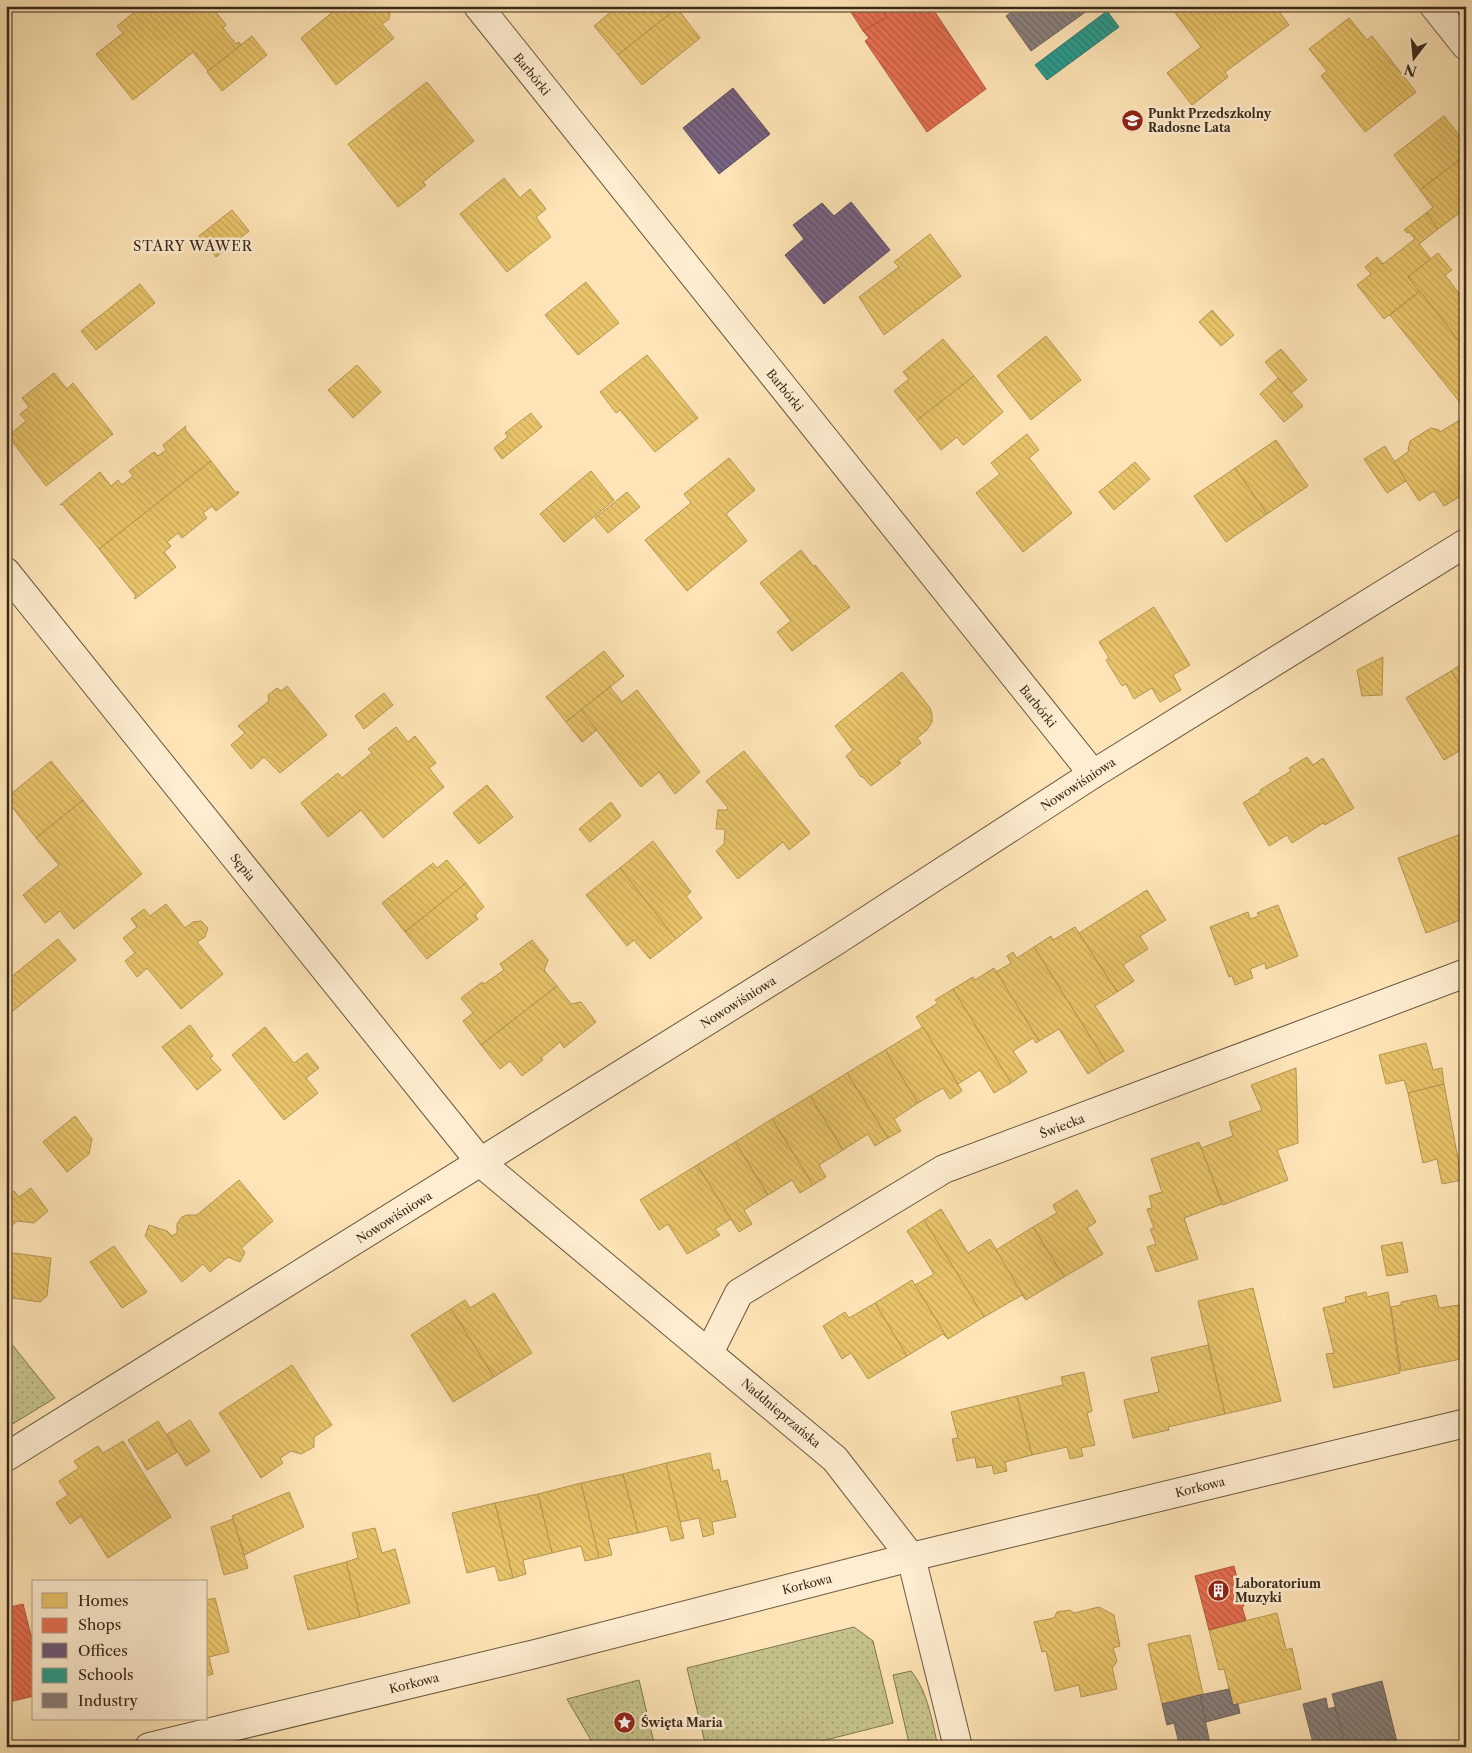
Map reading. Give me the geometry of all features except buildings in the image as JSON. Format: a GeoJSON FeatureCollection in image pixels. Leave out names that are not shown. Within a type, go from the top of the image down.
{"type":"FeatureCollection","features":[{"type":"Feature","properties":{"kind":"street","name":"Barbórki"},"geometry":{"type":"LineString","coordinates":[[478,6],[1093,774]]}},
{"type":"Feature","properties":{"kind":"street"},"geometry":{"type":"LineString","coordinates":[[1434,6],[1466,46]]}},
{"type":"Feature","properties":{"kind":"street","name":"Nowowiśniowa"},"geometry":{"type":"LineString","coordinates":[[6,1457],[481,1163],[834,942],[1093,774],[1466,543]]}},
{"type":"Feature","properties":{"kind":"street","name":"Sępia"},"geometry":{"type":"LineString","coordinates":[[6,572],[481,1163]]}},
{"type":"Feature","properties":{"kind":"street","name":"Świecka"},"geometry":{"type":"LineString","coordinates":[[709,1353],[739,1292],[944,1169],[1466,973]]}},
{"type":"Feature","properties":{"kind":"street","name":"Naddnieprzańska"},"geometry":{"type":"LineString","coordinates":[[481,1163],[835,1459],[911,1558],[958,1747]]}},
{"type":"Feature","properties":{"kind":"street","name":"Korkowa"},"geometry":{"type":"LineString","coordinates":[[149,1747],[535,1654],[911,1558],[1466,1423]]}},
{"type":"Feature","properties":{"kind":"shaded area"},"geometry":{"type":"Polygon","coordinates":[[[6,1337],[55,1398],[6,1428],[6,1337]]]}},
{"type":"Feature","properties":{"kind":"shaded area"},"geometry":{"type":"Polygon","coordinates":[[[854,1627],[873,1641],[893,1723],[798,1747],[706,1747],[687,1668],[854,1627]]]}},
{"type":"Feature","properties":{"kind":"shaded area"},"geometry":{"type":"Polygon","coordinates":[[[911,1671],[922,1688],[938,1747],[910,1747],[893,1675],[911,1671]]]}},
{"type":"Feature","properties":{"kind":"shaded area"},"geometry":{"type":"Polygon","coordinates":[[[639,1680],[655,1747],[595,1747],[567,1699],[639,1680]]]}},
{"type":"Feature","properties":{"kind":"place","name":"Punkt Przedszkolny Radosne Lata"},"geometry":{"type":"Point","coordinates":[1132,120]}},
{"type":"Feature","properties":{"kind":"place","name":"Laboratorium Muzyki"},"geometry":{"type":"Point","coordinates":[1219,1590]}},
{"type":"Feature","properties":{"kind":"place","name":"Święta Maria"},"geometry":{"type":"Point","coordinates":[625,1722]}},
{"type":"Feature","properties":{"kind":"district","name":"STARY WAWER"},"geometry":{"type":"Point","coordinates":[193,246]}}]}
